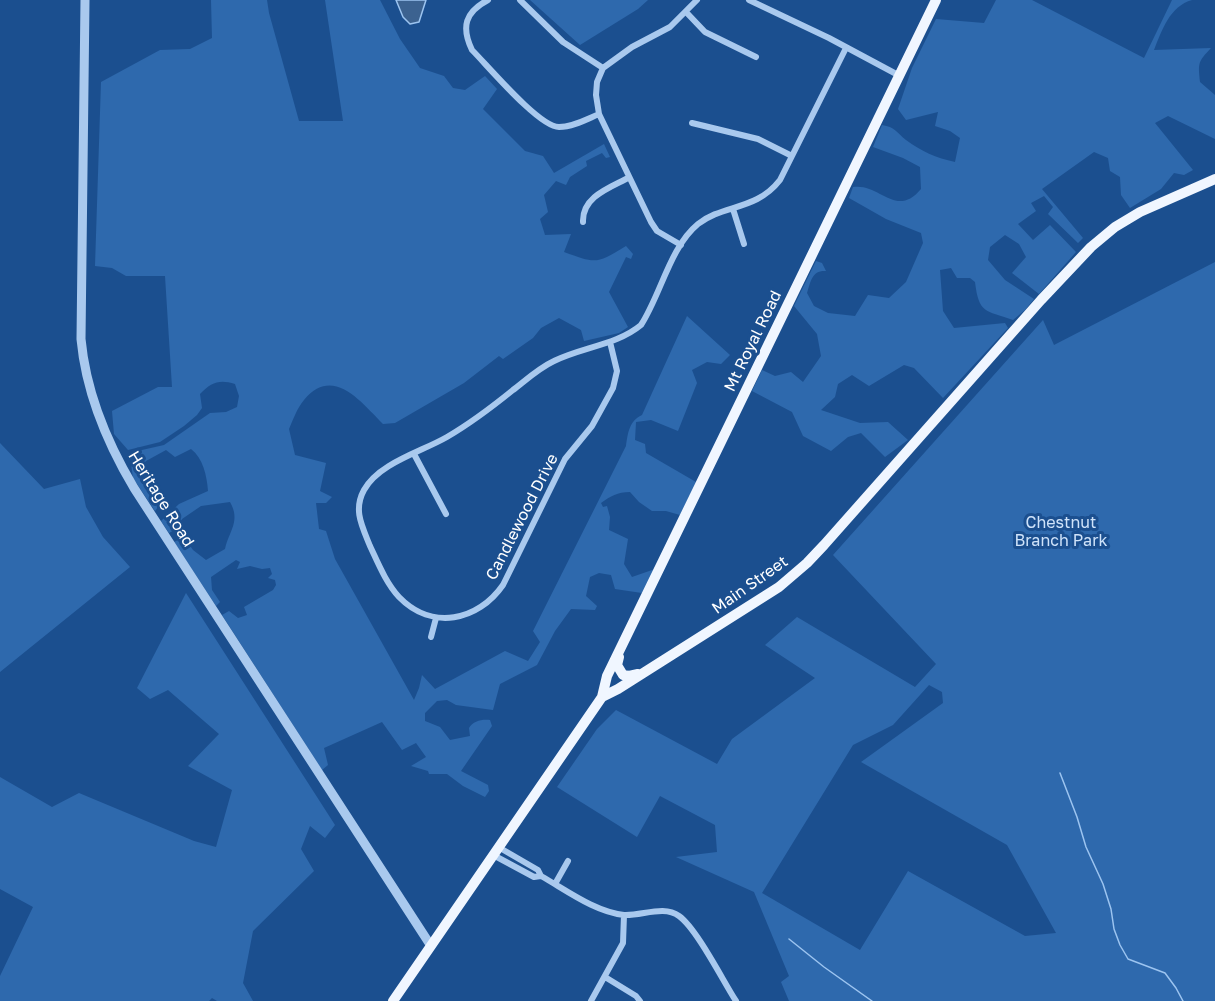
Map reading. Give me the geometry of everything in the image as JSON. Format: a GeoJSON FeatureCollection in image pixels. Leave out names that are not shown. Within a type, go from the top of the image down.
{"type":"FeatureCollection","features":[{"type":"Feature","properties":{"kind":"main road","name":"Mt Royal Road"},"geometry":{"type":"LineString","coordinates":[[602,698],[607,676],[936,0]]}},
{"type":"Feature","properties":{"kind":"main road","name":"Main Street"},"geometry":{"type":"LineString","coordinates":[[393,1001],[602,698],[779,586],[807,563],[1038,303],[1091,247],[1115,227],[1140,212],[1215,179]]}},
{"type":"Feature","properties":{"kind":"main road"},"geometry":{"type":"LineString","coordinates":[[620,650],[617,665],[623,675],[634,676],[652,668]]}},
{"type":"Feature","properties":{"kind":"street","name":"Heritage Road"},"geometry":{"type":"LineString","coordinates":[[85,0],[80,321],[84,363],[95,408],[108,441],[134,488],[431,946]]}},
{"type":"Feature","properties":{"kind":"street"},"geometry":{"type":"LineString","coordinates":[[488,0],[473,9],[468,18],[465,28],[467,41],[472,50],[534,114],[556,127],[571,126],[599,114]]}},
{"type":"Feature","properties":{"kind":"street"},"geometry":{"type":"LineString","coordinates":[[520,0],[562,42],[603,68]]}},
{"type":"Feature","properties":{"kind":"street"},"geometry":{"type":"LineString","coordinates":[[681,245],[657,231],[628,178],[599,114],[596,88],[603,68],[632,47],[670,27],[697,0]]}},
{"type":"Feature","properties":{"kind":"street"},"geometry":{"type":"LineString","coordinates":[[749,0],[757,2],[900,76]]}},
{"type":"Feature","properties":{"kind":"street"},"geometry":{"type":"LineString","coordinates":[[686,12],[705,32],[756,57]]}},
{"type":"Feature","properties":{"kind":"street"},"geometry":{"type":"LineString","coordinates":[[431,637],[436,618],[421,613],[398,595],[373,552],[359,515],[358,504],[371,479],[383,470],[480,417],[551,362],[591,346],[610,342],[632,332],[641,325],[688,234],[701,222],[755,201],[774,187],[785,172],[846,48]]}},
{"type":"Feature","properties":{"kind":"street"},"geometry":{"type":"LineString","coordinates":[[692,123],[758,140],[792,156]]}},
{"type":"Feature","properties":{"kind":"street"},"geometry":{"type":"LineString","coordinates":[[583,222],[582,215],[590,200],[628,178]]}},
{"type":"Feature","properties":{"kind":"street"},"geometry":{"type":"LineString","coordinates":[[733,209],[744,244]]}},
{"type":"Feature","properties":{"kind":"street","name":"Candlewood Drive"},"geometry":{"type":"LineString","coordinates":[[436,618],[447,619],[472,612],[494,599],[503,585],[565,459],[592,426],[613,388],[617,371],[610,342]]}},
{"type":"Feature","properties":{"kind":"street"},"geometry":{"type":"LineString","coordinates":[[414,454],[446,514]]}},
{"type":"Feature","properties":{"kind":"street"},"geometry":{"type":"LineString","coordinates":[[497,852],[503,862],[534,878],[540,876],[605,910],[624,915],[665,911],[681,918],[694,933],[736,1001]]}},
{"type":"Feature","properties":{"kind":"street"},"geometry":{"type":"LineString","coordinates":[[555,884],[568,861]]}},
{"type":"Feature","properties":{"kind":"street"},"geometry":{"type":"LineString","coordinates":[[591,1001],[623,943],[624,915]]}},
{"type":"Feature","properties":{"kind":"street"},"geometry":{"type":"LineString","coordinates":[[605,977],[636,996],[640,1001]]}},
{"type":"Feature","properties":{"kind":"green space"},"geometry":{"type":"Polygon","coordinates":[[[211,0],[267,0],[299,121],[343,121],[325,0],[380,0],[400,39],[420,68],[444,76],[453,88],[465,90],[485,76],[497,89],[483,109],[525,151],[543,156],[554,173],[604,144],[610,157],[606,158],[602,153],[586,161],[587,166],[570,177],[566,185],[556,181],[544,195],[548,212],[540,219],[545,235],[571,234],[564,252],[583,259],[596,260],[626,246],[633,254],[631,259],[626,257],[609,292],[628,327],[619,333],[584,341],[581,330],[559,318],[541,328],[533,338],[503,359],[499,356],[464,383],[395,423],[383,424],[346,391],[336,386],[325,386],[315,390],[304,400],[289,429],[295,455],[326,463],[320,491],[332,497],[326,503],[316,503],[319,529],[326,531],[335,559],[414,700],[422,675],[435,689],[505,651],[528,661],[540,642],[533,631],[626,446],[632,424],[642,415],[687,316],[730,355],[721,364],[707,362],[692,370],[697,383],[678,431],[651,420],[636,422],[635,440],[645,444],[646,453],[696,482],[680,515],[666,511],[652,511],[630,492],[614,495],[601,503],[603,507],[607,506],[610,517],[609,530],[628,539],[624,564],[632,577],[655,569],[642,593],[615,589],[611,575],[599,573],[590,577],[586,596],[597,606],[595,610],[571,609],[555,631],[537,665],[500,684],[493,710],[456,705],[447,700],[437,701],[425,713],[425,721],[440,727],[450,740],[470,736],[469,728],[475,722],[490,720],[492,726],[461,771],[488,785],[489,791],[485,797],[463,786],[447,774],[429,774],[428,771],[411,766],[426,757],[416,743],[402,750],[382,722],[324,748],[328,765],[322,770],[222,615],[229,611],[238,618],[247,615],[244,607],[273,590],[276,585],[275,580],[268,578],[272,574],[270,568],[250,566],[237,569],[240,562],[236,560],[211,577],[212,590],[220,602],[216,606],[174,542],[184,537],[193,550],[206,560],[225,549],[234,520],[230,502],[201,506],[182,519],[180,527],[169,533],[161,521],[179,504],[208,491],[199,457],[191,449],[175,457],[166,450],[146,461],[139,469],[153,494],[161,503],[155,511],[133,478],[130,456],[142,450],[164,445],[210,413],[226,412],[237,407],[239,396],[235,384],[220,382],[208,387],[200,394],[202,408],[197,415],[160,442],[128,450],[114,434],[112,411],[158,387],[172,387],[165,276],[126,276],[112,268],[95,266],[101,82],[160,50],[190,49],[212,38],[211,0]]]}},
{"type":"Feature","properties":{"kind":"green space"},"geometry":{"type":"Polygon","coordinates":[[[530,0],[648,0],[638,9],[580,45],[530,0]]]}},
{"type":"Feature","properties":{"kind":"green space"},"geometry":{"type":"Polygon","coordinates":[[[996,0],[1032,0],[1144,58],[1172,0],[1192,0],[1184,3],[1172,13],[1154,50],[1211,48],[1201,60],[1199,70],[1200,82],[1215,95],[1215,139],[1168,116],[1155,123],[1193,170],[1184,175],[1174,173],[1161,189],[1130,208],[1121,195],[1120,177],[1110,171],[1108,158],[1094,152],[1042,189],[1083,238],[1078,243],[1048,214],[1053,207],[1044,196],[1031,203],[1036,211],[1018,224],[1033,240],[1050,225],[1076,252],[1039,294],[1012,273],[1026,257],[1019,244],[1005,235],[990,247],[988,260],[1005,280],[1034,299],[1013,320],[985,309],[979,300],[975,282],[970,278],[957,278],[951,268],[940,270],[943,311],[954,328],[1005,323],[1008,328],[943,398],[914,368],[904,365],[869,386],[852,375],[838,384],[835,397],[821,410],[860,423],[888,422],[908,440],[885,457],[861,433],[848,437],[831,451],[803,436],[792,412],[752,391],[762,370],[775,376],[791,372],[803,382],[821,356],[817,334],[794,306],[816,261],[822,263],[826,271],[815,274],[807,293],[814,306],[828,313],[855,316],[868,295],[889,298],[906,282],[923,243],[921,233],[886,219],[849,198],[853,187],[863,187],[888,198],[904,201],[921,189],[920,167],[873,147],[882,125],[893,129],[923,151],[955,162],[960,138],[950,131],[935,126],[938,112],[906,120],[898,109],[912,68],[936,19],[984,23],[996,0]]]}},
{"type":"Feature","properties":{"kind":"green space","name":"Chestnut Branch Park"},"geometry":{"type":"Polygon","coordinates":[[[1215,262],[1215,1001],[789,1001],[781,982],[789,976],[754,892],[676,857],[717,852],[715,825],[660,796],[637,837],[557,787],[597,729],[616,710],[717,764],[732,739],[815,678],[765,645],[797,617],[915,687],[936,664],[833,555],[1043,320],[1054,345],[1215,262]],[[929,685],[893,725],[853,745],[762,893],[860,950],[908,871],[1025,936],[1056,933],[1007,845],[861,762],[943,703],[942,692],[929,685]]]}},
{"type":"Feature","properties":{"kind":"green space"},"geometry":{"type":"Polygon","coordinates":[[[0,443],[44,489],[80,479],[86,507],[103,537],[130,567],[0,672],[0,443]]]}},
{"type":"Feature","properties":{"kind":"green space"},"geometry":{"type":"Polygon","coordinates":[[[186,593],[335,825],[325,838],[310,826],[301,849],[314,871],[253,931],[243,983],[253,1001],[217,1001],[212,998],[209,1001],[0,1001],[0,976],[33,907],[0,889],[0,777],[52,807],[79,793],[194,841],[216,847],[232,790],[188,766],[219,734],[168,690],[150,699],[137,688],[186,593]]]}},
{"type":"Feature","properties":{"kind":"shaded area"},"geometry":{"type":"Polygon","coordinates":[[[396,0],[426,0],[419,22],[410,24],[403,17],[396,0]]]}},
{"type":"Feature","properties":{"kind":"waterway"},"geometry":{"type":"LineString","coordinates":[[1060,773],[1086,847],[1103,884],[1120,945],[1128,959],[1165,973],[1183,1001]]}},
{"type":"Feature","properties":{"kind":"waterway"},"geometry":{"type":"LineString","coordinates":[[789,939],[872,1001]]}}]}
